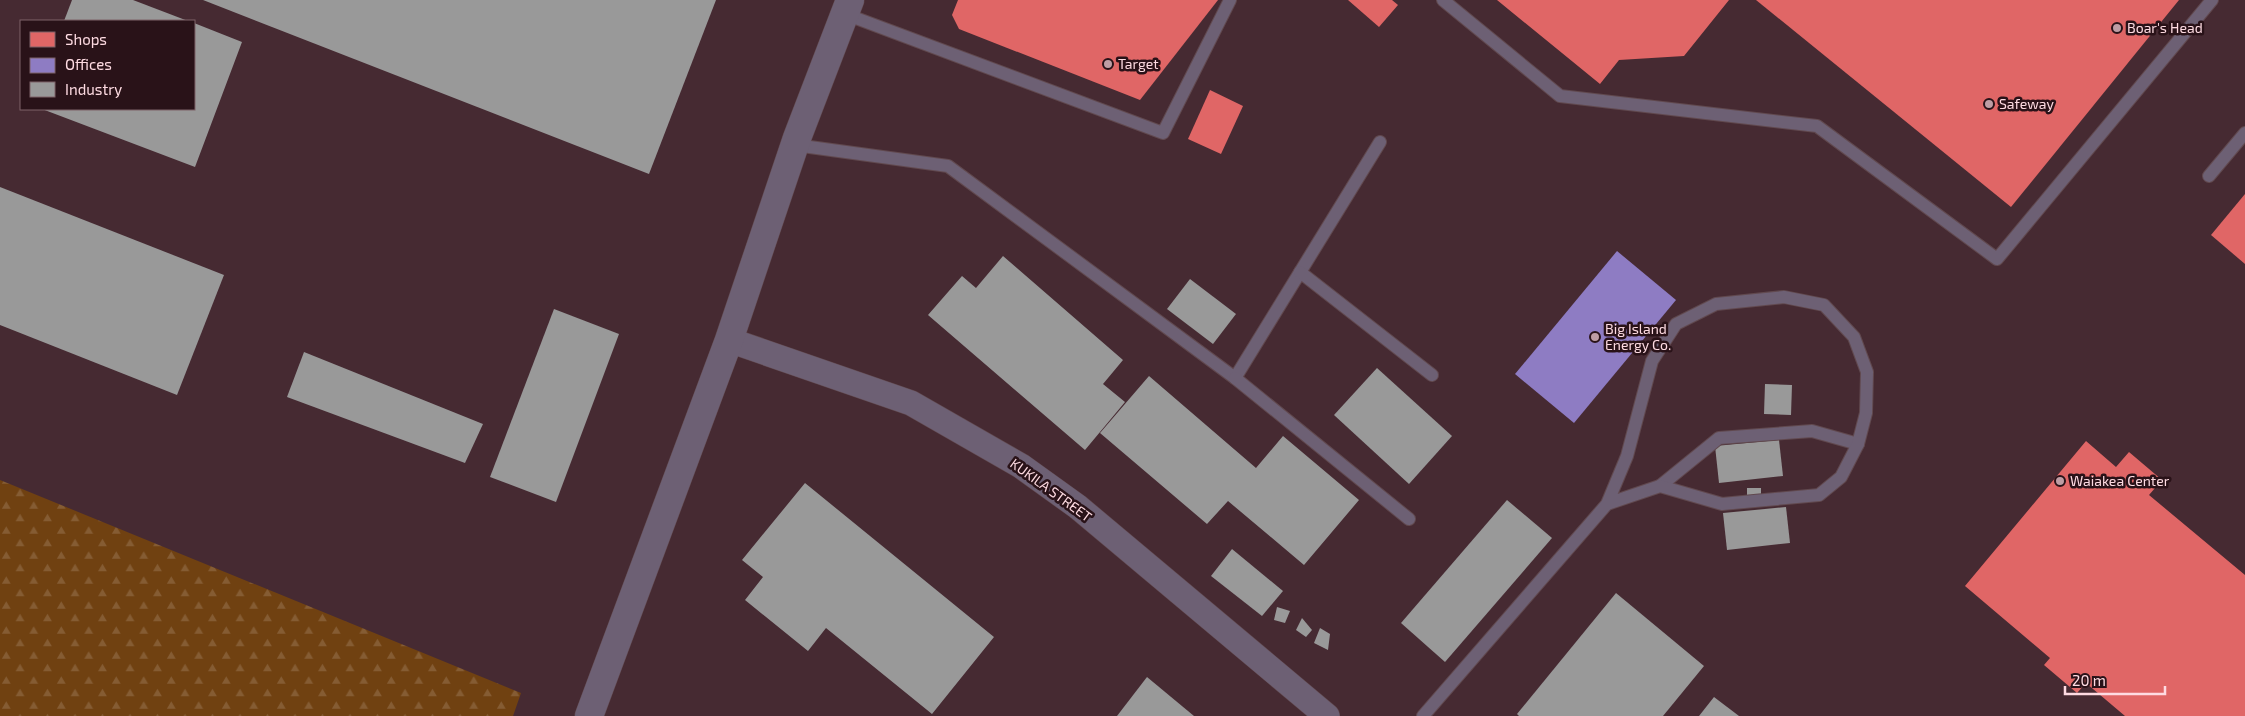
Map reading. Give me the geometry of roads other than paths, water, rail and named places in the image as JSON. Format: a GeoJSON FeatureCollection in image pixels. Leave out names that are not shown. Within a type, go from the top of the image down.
{"type":"FeatureCollection","features":[{"type":"Feature","properties":{"kind":"street"},"geometry":{"type":"LineString","coordinates":[[589,716],[728,340],[795,145],[848,7]]}},
{"type":"Feature","properties":{"kind":"street","name":"KUKILA STREET"},"geometry":{"type":"LineString","coordinates":[[728,340],[912,403],[1021,466],[1078,507],[1327,716]]}},
{"type":"Feature","properties":{"kind":"lane"},"geometry":{"type":"LineString","coordinates":[[848,7],[1163,133],[1230,0]]}},
{"type":"Feature","properties":{"kind":"lane"},"geometry":{"type":"LineString","coordinates":[[1443,0],[1560,96],[1818,126],[1997,259],[2212,0]]}},
{"type":"Feature","properties":{"kind":"lane"},"geometry":{"type":"LineString","coordinates":[[2209,176],[2245,133]]}},
{"type":"Feature","properties":{"kind":"lane"},"geometry":{"type":"LineString","coordinates":[[1235,378],[1380,142]]}},
{"type":"Feature","properties":{"kind":"lane"},"geometry":{"type":"LineString","coordinates":[[795,145],[948,166],[1235,378],[1409,519]]}},
{"type":"Feature","properties":{"kind":"lane"},"geometry":{"type":"LineString","coordinates":[[1300,272],[1432,375]]}},
{"type":"Feature","properties":{"kind":"lane"},"geometry":{"type":"LineString","coordinates":[[1423,716],[1607,504],[1627,456],[1652,361],[1676,324],[1716,304],[1784,297],[1824,305],[1854,337],[1867,372],[1866,412],[1858,444],[1841,477],[1819,495],[1722,504],[1660,486]]}},
{"type":"Feature","properties":{"kind":"lane"},"geometry":{"type":"LineString","coordinates":[[1607,504],[1660,486],[1719,438],[1812,431],[1858,444]]}},
{"type":"Feature","properties":{"kind":"place","name":"Boar's Head"},"geometry":{"type":"Point","coordinates":[2117,28]}},
{"type":"Feature","properties":{"kind":"place","name":"Target"},"geometry":{"type":"Point","coordinates":[1108,64]}},
{"type":"Feature","properties":{"kind":"place","name":"Safeway"},"geometry":{"type":"Point","coordinates":[1989,104]}},
{"type":"Feature","properties":{"kind":"place","name":"Big Island Energy Co."},"geometry":{"type":"Point","coordinates":[1595,337]}},
{"type":"Feature","properties":{"kind":"place","name":"Waiakea Center"},"geometry":{"type":"Point","coordinates":[2060,481]}}]}
